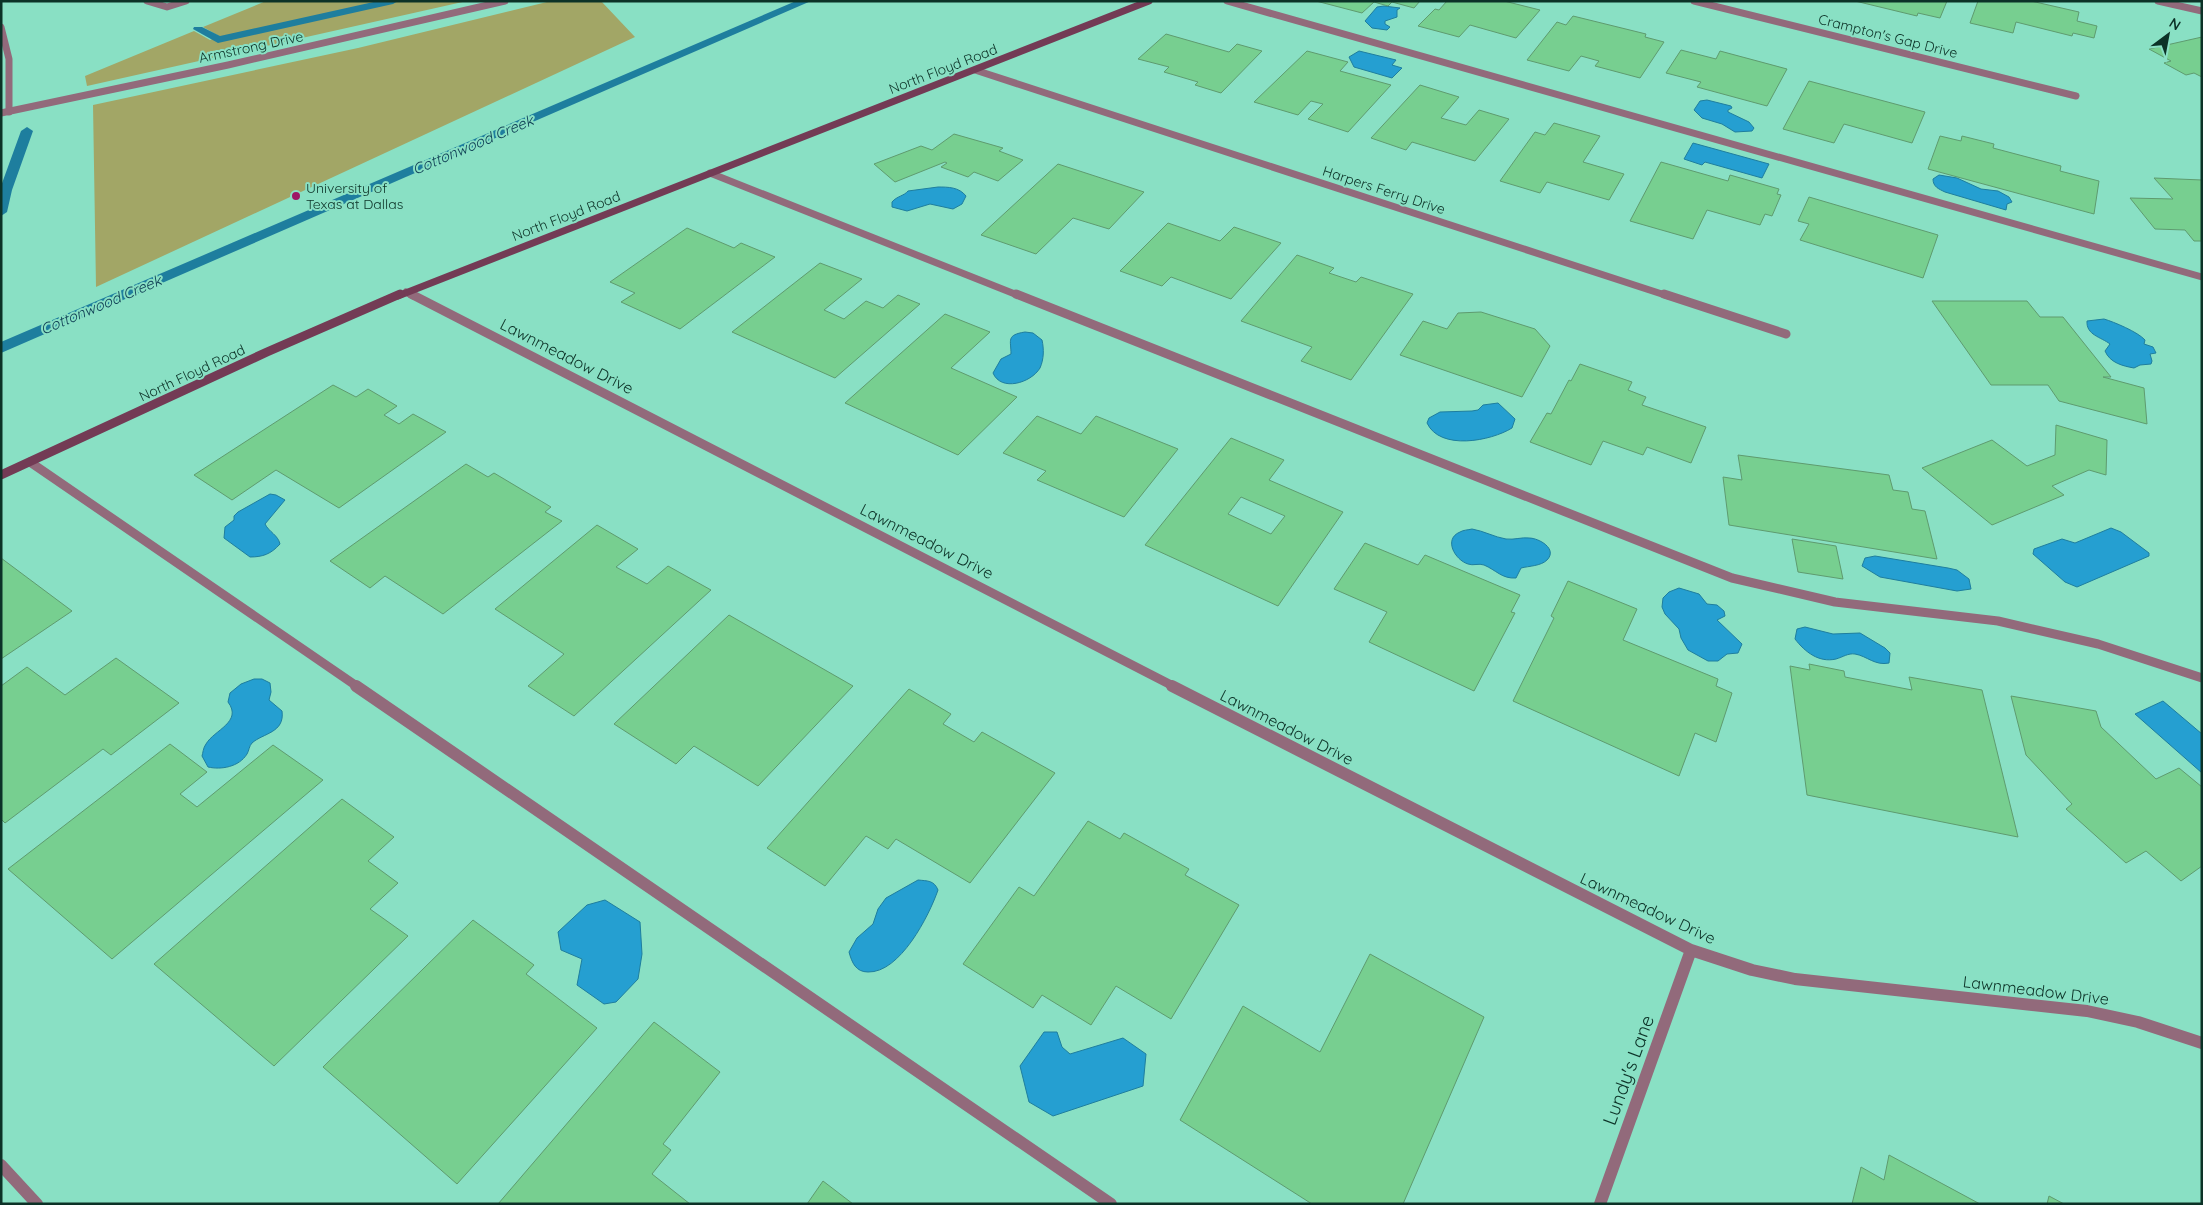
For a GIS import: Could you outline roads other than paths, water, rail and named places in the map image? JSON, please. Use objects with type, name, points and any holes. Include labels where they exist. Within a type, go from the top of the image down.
[{"type":"street","points":[[148,1],[167,7],[186,1]]},
{"type":"street","name":"Armstrong Drive","points":[[1,113],[228,65],[505,1]]},
{"type":"street","name":"North Floyd Road","points":[[1,475],[267,352],[406,292],[1149,1]]},
{"type":"street","points":[[1227,1],[2202,276]]},
{"type":"street","name":"Crampton's Gap Drive","points":[[1694,1],[2076,96]]},
{"type":"street","points":[[2158,1],[2202,11]]},
{"type":"street","points":[[1,27],[9,59],[9,112]]},
{"type":"street","name":"Harpers Ferry Drive","points":[[975,70],[1786,334]]},
{"type":"street","points":[[710,173],[1732,578],[1835,602],[1998,621],[2098,644],[2202,678]]},
{"type":"street","name":"Lawnmeadow Drive","points":[[406,292],[1531,870],[1691,950],[1752,970],[1795,979],[2088,1011],[2138,1022],[2202,1043]]},
{"type":"street","points":[[30,462],[1111,1204]]},
{"type":"street","name":"Lundy's Lane","points":[[1600,1204],[1691,950]]},
{"type":"street","points":[[1,1165],[37,1204]]},
{"type":"water","points":[[1377,7],[1400,8],[1397,10],[1397,17],[1385,21],[1385,24],[1390,27],[1387,30],[1372,28],[1365,21]]},
{"type":"water","points":[[1359,51],[1396,60],[1392,65],[1402,68],[1392,78],[1354,67],[1349,57]]},
{"type":"water","points":[[1707,100],[1731,106],[1732,108],[1728,112],[1749,122],[1754,128],[1752,131],[1735,132],[1722,124],[1702,118],[1694,110],[1700,101]]},
{"type":"water","points":[[1693,143],[1769,164],[1762,178],[1705,162],[1702,165],[1684,159]]},
{"type":"water","points":[[1939,175],[1957,178],[1981,189],[1998,191],[2009,197],[2012,202],[2007,204],[2006,210],[1945,192],[1934,184],[1933,179]]},
{"type":"water","points":[[949,187],[963,193],[966,196],[962,204],[953,209],[930,204],[907,211],[892,207],[894,200],[908,191]]},
{"type":"water","points":[[2104,319],[2132,331],[2145,340],[2144,344],[2153,347],[2156,353],[2150,354],[2151,364],[2140,365],[2134,368],[2113,361],[2105,351],[2110,344],[2091,333],[2087,326],[2087,321]]},
{"type":"water","points":[[1025,332],[1033,333],[1042,340],[1043,354],[1040,368],[1030,378],[1023,381],[1009,384],[1002,382],[993,373],[1001,359],[1011,354],[1010,342],[1012,337]]},
{"type":"water","points":[[1498,403],[1515,419],[1512,428],[1492,437],[1479,440],[1454,440],[1434,432],[1427,423],[1429,418],[1440,412],[1472,411],[1478,410],[1483,405]]},
{"type":"water","points":[[270,494],[285,500],[265,524],[280,544],[266,554],[250,557],[224,538],[225,527],[234,520],[234,516],[238,512]]},
{"type":"water","points":[[2111,528],[2121,532],[2149,553],[2149,556],[2077,587],[2065,582],[2033,554],[2034,549],[2062,539],[2075,543]]},
{"type":"water","points":[[1472,529],[1506,539],[1533,538],[1549,548],[1550,556],[1542,564],[1521,568],[1516,578],[1503,576],[1484,565],[1468,564],[1455,554],[1452,539],[1463,531]]},
{"type":"water","points":[[1875,556],[1957,570],[1969,579],[1971,589],[1957,591],[1880,577],[1862,566],[1865,558]]},
{"type":"water","points":[[1679,588],[1699,594],[1707,604],[1717,605],[1724,611],[1725,616],[1717,620],[1742,644],[1738,653],[1727,654],[1718,661],[1708,661],[1688,650],[1681,638],[1679,629],[1665,614],[1662,607],[1663,598],[1669,592]]},
{"type":"water","points":[[1805,627],[1833,634],[1860,633],[1890,653],[1889,663],[1875,662],[1855,654],[1830,660],[1818,658],[1803,648],[1795,639],[1797,629]]},
{"type":"water","points":[[254,679],[262,679],[270,683],[271,692],[269,700],[282,711],[280,724],[277,728],[252,743],[244,758],[235,765],[224,768],[208,767],[202,756],[204,749],[210,739],[230,720],[232,709],[228,702],[230,693],[241,684]]},
{"type":"water","points":[[2163,701],[2202,734],[2202,773],[2135,714]]},
{"type":"water","points":[[918,880],[932,883],[938,890],[928,914],[912,941],[891,963],[880,970],[864,972],[858,969],[853,963],[849,952],[857,938],[873,924],[878,909],[886,898]]},
{"type":"water","points":[[605,900],[640,922],[642,954],[638,979],[616,1002],[604,1004],[577,985],[582,959],[561,950],[558,932],[587,905]]},
{"type":"water","points":[[1044,1032],[1057,1032],[1062,1047],[1070,1054],[1123,1038],[1146,1054],[1143,1086],[1053,1116],[1029,1102],[1020,1066]]},
{"type":"waterway","points":[[198,29],[218,40],[393,1]]},
{"type":"waterway","name":"Cottonwood Creek","points":[[1,348],[806,1]]},
{"type":"waterway","points":[[1,212],[6,190],[27,131]]},
{"type":"place","name":"University of Texas at Dallas","points":[[296,196]]}]
